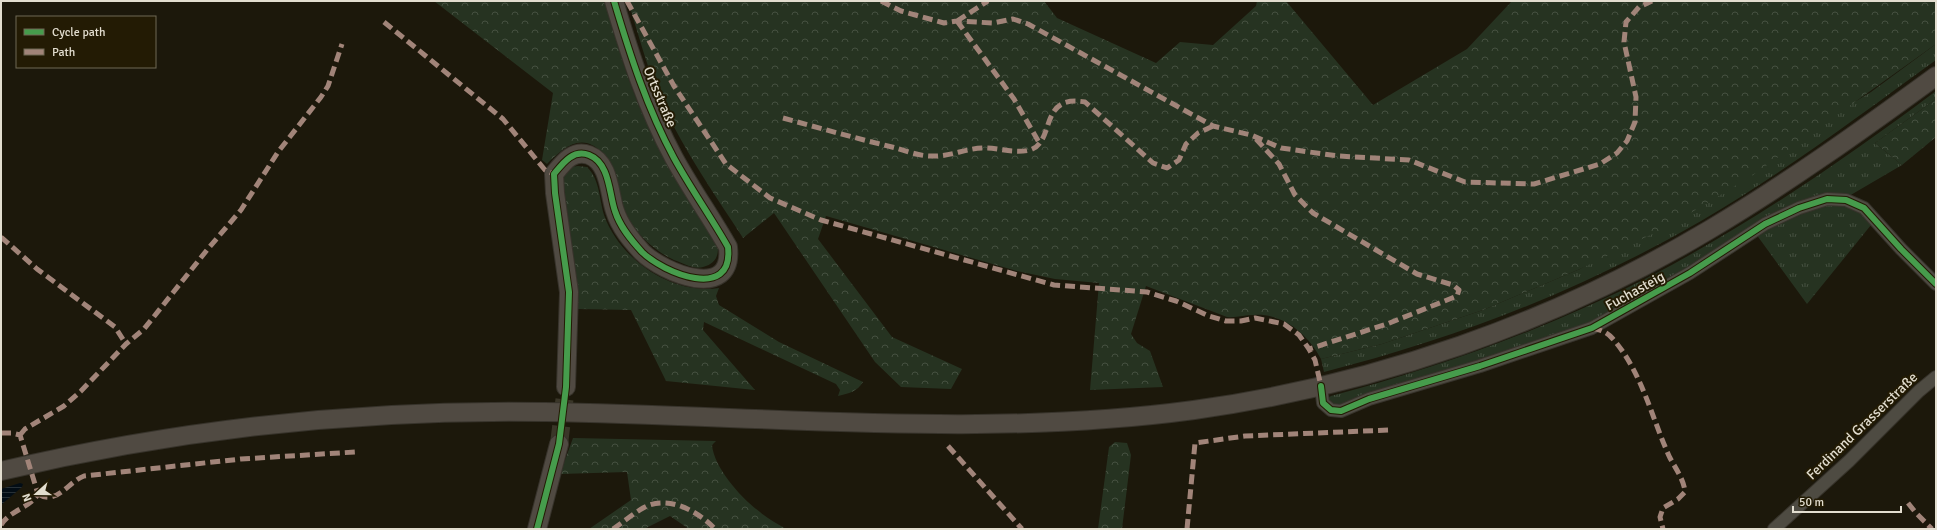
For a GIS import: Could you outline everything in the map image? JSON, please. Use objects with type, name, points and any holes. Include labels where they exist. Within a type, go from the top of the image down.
[{"type":"main road","name":"Ortsstraße","points":[[566,387],[569,292],[555,193],[554,174],[567,158],[578,154],[589,155],[601,165],[608,182],[615,212],[626,234],[643,253],[664,268],[685,277],[703,280],[718,276],[725,268],[729,259],[728,247],[674,158],[642,89],[614,1]]},
{"type":"main road","points":[[1,471],[150,441],[251,427],[361,416],[453,412],[540,412],[911,424],[1031,423],[1128,417],[1194,410],[1245,402],[1321,386],[1444,351],[1546,312],[1647,264],[1706,232],[1782,186],[1936,76]]},
{"type":"main road","points":[[537,529],[559,444]]},
{"type":"street","name":"Fuchasteig","points":[[1321,386],[1324,403],[1331,410],[1341,411],[1369,399],[1480,366],[1581,332],[1642,301],[1690,273],[1764,224],[1799,208],[1827,199],[1846,200],[1864,208],[1880,227],[1936,284]]},
{"type":"street","name":"Ferdinand Grasserstraße","points":[[1774,529],[1849,461],[1919,391],[1936,377]]},
{"type":"green space","points":[[434,1],[605,1],[632,89],[652,134],[718,248],[715,260],[700,268],[692,267],[666,256],[644,239],[632,224],[624,208],[615,174],[607,158],[594,146],[581,142],[568,146],[547,164],[542,160],[553,93]]},
{"type":"green space","points":[[628,1],[1044,1],[1057,18],[1156,63],[1180,42],[1213,45],[1256,6],[1257,1],[1286,1],[1373,105],[1467,49],[1512,1],[1936,1],[1936,44],[1753,175],[1671,225],[1580,269],[1483,310],[1382,344],[1321,359],[1309,341],[1285,321],[1265,315],[1227,317],[1146,286],[1131,334],[1137,343],[1150,351],[1163,387],[1090,390],[1099,283],[1055,279],[1017,271],[826,216],[818,239],[892,337],[962,369],[951,389],[901,387],[875,362],[774,213],[743,238],[691,156],[663,105],[648,67]]},
{"type":"green space","points":[[1936,44],[1936,60],[1849,123],[1791,164],[1731,203],[1656,246],[1611,269],[1518,310],[1422,344],[1374,359],[1324,372],[1321,359],[1382,344],[1483,310],[1580,269],[1871,92]]},
{"type":"green space","points":[[1936,91],[1936,99],[1875,143],[1902,165],[1849,196],[1826,195],[1591,324],[1340,408],[1329,403],[1328,398],[1331,396],[1372,385],[1494,345],[1573,313],[1651,276],[1689,256],[1762,212],[1867,141]]},
{"type":"green space","points":[[1936,99],[1936,137],[1902,165],[1875,143]]},
{"type":"green space","points":[[571,167],[587,167],[591,172],[597,183],[604,215],[612,231],[622,246],[635,260],[666,280],[683,286],[701,289],[719,288],[716,296],[719,305],[779,342],[863,382],[861,385],[852,392],[838,396],[840,390],[836,384],[704,322],[703,330],[755,390],[666,381],[631,310],[578,309],[578,291],[562,193],[562,176]]},
{"type":"green space","points":[[1828,204],[1853,208],[1862,214],[1871,225],[1807,304],[1756,234],[1801,212]]},
{"type":"green space","points":[[573,438],[716,441],[712,445],[714,454],[723,473],[737,491],[766,517],[786,529],[689,529],[670,516],[644,529],[589,529],[631,500],[627,472],[560,474]]},
{"type":"green space","points":[[1115,442],[1127,443],[1131,455],[1122,529],[1098,529],[1109,447]]},
{"type":"shaded area","points":[[20,483],[23,484],[22,487],[1,505],[1,489]]},
{"type":"tunnel","points":[[559,444],[566,387]]},
{"type":"marked path","points":[[627,1],[674,86],[726,164],[770,198],[821,220],[1054,285],[1147,292],[1176,301],[1209,316],[1226,321],[1241,321],[1255,318],[1284,324],[1299,335],[1309,349],[1315,360],[1321,386]]},
{"type":"marked path","points":[[881,1],[901,11],[944,23],[957,21],[993,23],[1013,19],[1028,24],[1213,126],[1251,135],[1281,148],[1338,156],[1409,160],[1465,182],[1534,184],[1600,164],[1617,153],[1627,141],[1635,122],[1636,97],[1624,42],[1626,22],[1639,7],[1652,1]]},
{"type":"marked path","points":[[957,21],[988,1]]},
{"type":"marked path","points":[[957,21],[1014,99],[1040,144]]},
{"type":"marked path","points":[[384,22],[503,119],[545,170],[554,174]]},
{"type":"marked path","points":[[20,435],[25,429],[64,406],[81,391],[126,344],[144,329],[241,210],[278,152],[321,97],[328,86],[342,44]]},
{"type":"marked path","points":[[783,118],[916,154],[938,156],[977,148],[1013,151],[1030,150],[1038,145],[1043,138],[1054,112],[1060,105],[1070,101],[1085,102],[1153,163],[1167,168],[1179,160],[1186,144],[1198,133],[1213,126]]},
{"type":"marked path","points":[[1256,139],[1279,164],[1295,195],[1313,213],[1417,274],[1453,285],[1459,290],[1457,296],[1387,324],[1309,349]]},
{"type":"marked path","points":[[1,237],[37,269],[115,327],[126,344]]},
{"type":"marked path","points":[[1592,328],[1604,332],[1611,337],[1632,366],[1646,396],[1670,458],[1683,483],[1685,492],[1678,499],[1663,508],[1660,517],[1663,529]]},
{"type":"marked path","points":[[1187,529],[1195,443],[1245,436],[1390,430]]},
{"type":"marked path","points":[[1,433],[20,435],[38,494],[30,503],[9,516],[1,525]]},
{"type":"marked path","points":[[948,446],[1022,529]]},
{"type":"marked path","points":[[38,494],[44,497],[51,497],[62,492],[84,476],[241,459],[355,452]]},
{"type":"marked path","points":[[613,529],[643,508],[652,504],[662,503],[682,506],[700,516],[715,529]]},
{"type":"marked path","points":[[1908,503],[1932,529]]},
{"type":"cycle path","points":[[537,529],[559,444],[566,387],[569,292],[555,193],[554,174],[573,155],[589,155],[596,159],[605,172],[615,211],[623,228],[642,252],[652,260],[665,268],[695,278],[709,278],[720,274],[727,264],[728,247],[674,158],[655,120],[633,61],[614,1]]},
{"type":"cycle path","points":[[1321,386],[1323,403],[1331,410],[1341,411],[1369,399],[1480,366],[1592,328],[1690,273],[1765,224],[1799,208],[1827,199],[1846,200],[1864,208],[1901,249],[1936,284]]}]
